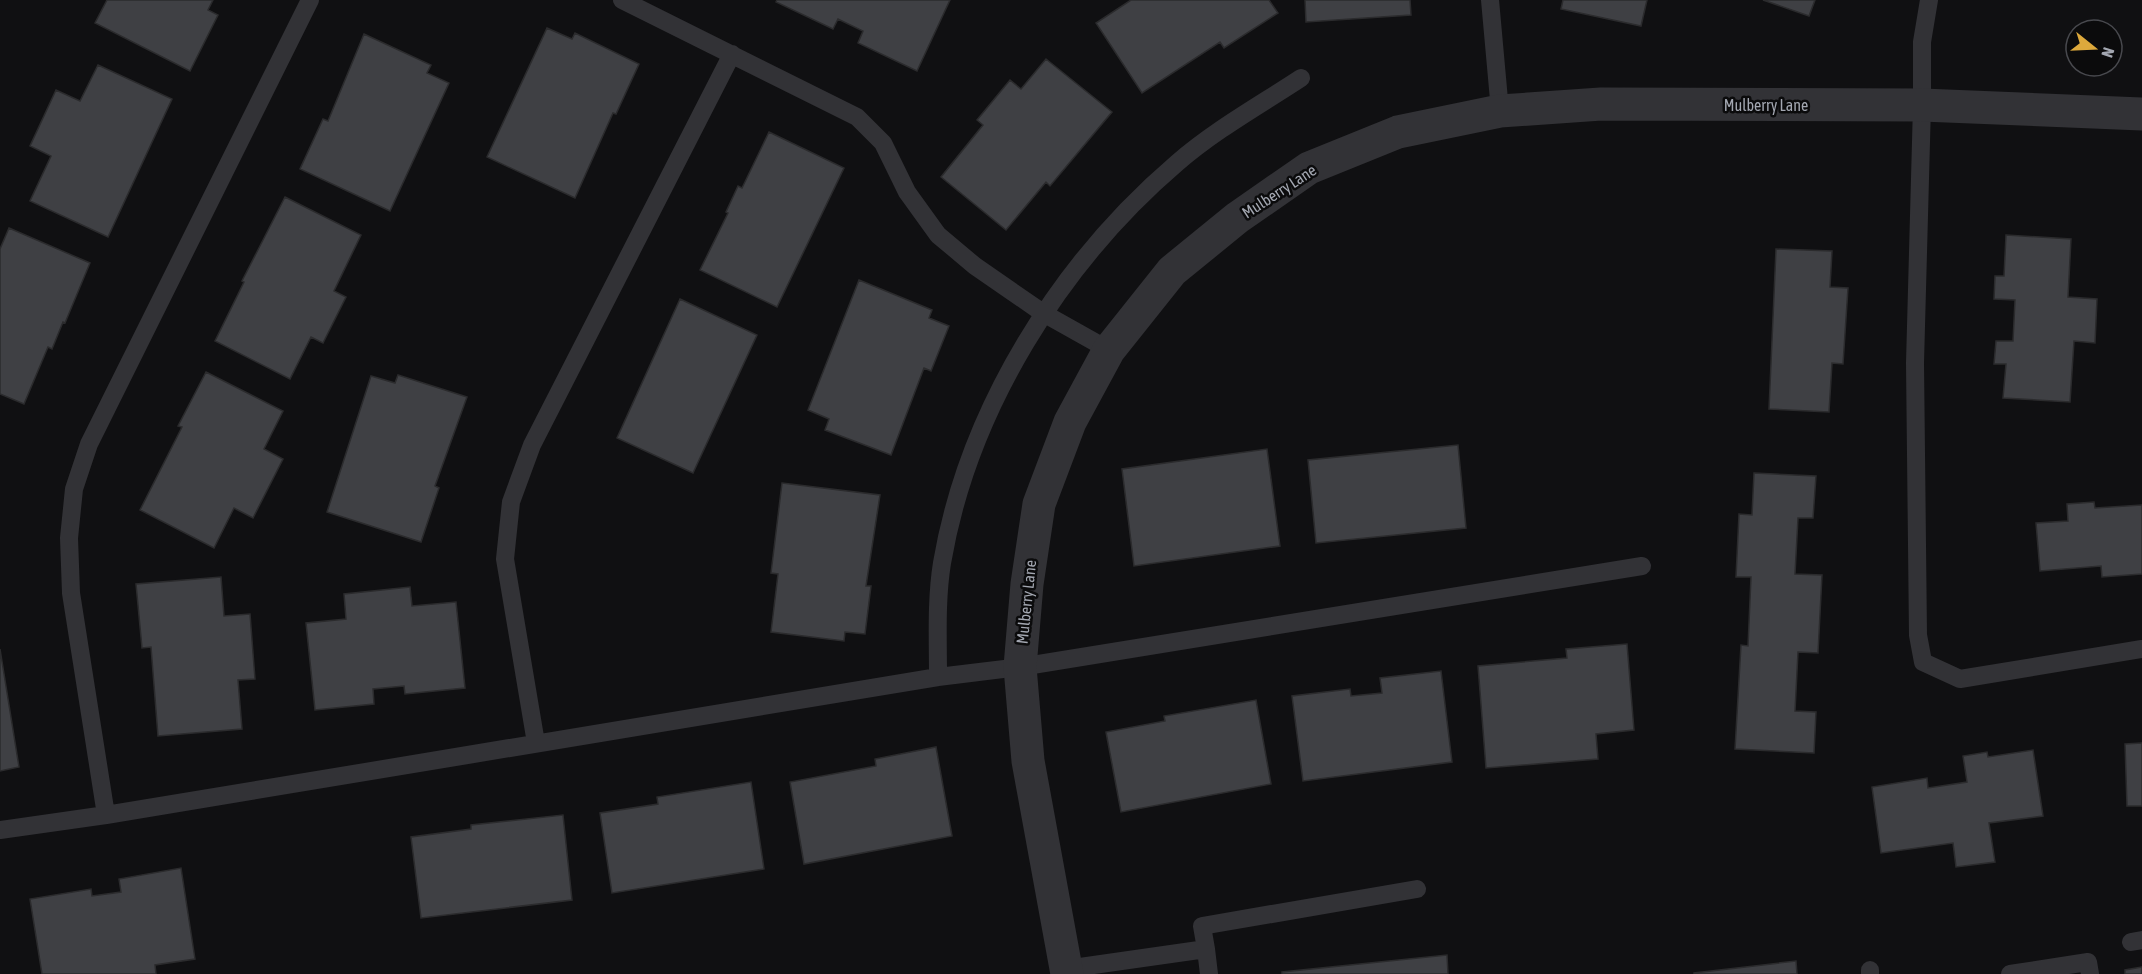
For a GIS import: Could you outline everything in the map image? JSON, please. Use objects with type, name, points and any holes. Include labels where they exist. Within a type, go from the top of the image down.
[{"type":"street","name":"Mulberry Lane","points":[[1066,972],[1028,761],[1020,667],[1027,584],[1039,504],[1070,422],[1109,350],[1172,271],[1237,218],[1310,168],[1398,132],[1500,111],[1601,104],[1922,105],[2142,114]]},
{"type":"lane","points":[[106,815],[71,593],[69,538],[74,489],[89,444],[310,0]]},
{"type":"lane","points":[[1490,0],[1500,111]]},
{"type":"lane","points":[[1929,0],[1922,42],[1915,374],[1918,635],[1923,662],[1960,679],[2142,649]]},
{"type":"lane","points":[[634,2],[857,117],[883,143],[907,192],[938,235],[975,266],[1043,313],[1109,350]]},
{"type":"lane","points":[[536,743],[505,559],[511,502],[531,445],[732,54]]},
{"type":"lane","points":[[938,677],[937,622],[942,564],[955,507],[979,437],[1014,363],[1043,313],[1085,257],[1129,209],[1178,162],[1301,78]]},
{"type":"lane","points":[[0,830],[106,815],[938,677],[1020,667],[1642,566]]},
{"type":"lane","points":[[1209,974],[1202,926],[1417,889]]},
{"type":"lane","points":[[1066,972],[1206,949]]},
{"type":"lane","points":[[2010,974],[2088,962],[2090,974]]},
{"type":"building","points":[[107,0],[213,0],[208,10],[218,15],[190,71],[95,23]]},
{"type":"building","points":[[777,0],[950,0],[917,71],[858,43],[863,31],[838,19],[833,29],[776,2]]},
{"type":"building","points":[[1131,0],[1269,0],[1278,13],[1224,48],[1220,42],[1142,93],[1096,23]]},
{"type":"building","points":[[1305,0],[1410,0],[1411,15],[1306,22]]},
{"type":"building","points":[[1563,0],[1647,0],[1641,26],[1561,9]]},
{"type":"building","points":[[1763,0],[1815,0],[1809,16]]},
{"type":"building","points":[[547,28],[572,39],[575,33],[639,64],[616,114],[613,113],[575,198],[487,157]]},
{"type":"building","points":[[364,34],[431,65],[427,73],[449,83],[390,211],[300,169],[323,119],[328,121]]},
{"type":"building","points":[[1046,59],[1112,112],[1050,186],[1046,182],[1006,230],[941,177],[983,125],[977,120],[1010,80],[1021,89]]},
{"type":"building","points":[[98,65],[172,99],[108,237],[30,201],[51,156],[30,146],[56,90],[80,101]]},
{"type":"building","points":[[769,132],[844,168],[777,307],[700,270],[728,213],[726,212],[738,186],[742,188]]},
{"type":"building","points":[[285,197],[361,235],[334,291],[346,297],[323,343],[311,337],[290,379],[215,341],[244,282],[242,281]]},
{"type":"building","points":[[9,228],[90,263],[65,323],[63,322],[52,349],[48,347],[24,404],[0,394],[0,249]]},
{"type":"building","points":[[2006,235],[2071,239],[2068,297],[2097,299],[2095,343],[2074,341],[2070,402],[2003,398],[2006,364],[1994,364],[1996,341],[2013,341],[2015,300],[1994,299],[1995,276],[2004,276]]},
{"type":"building","points":[[1776,249],[1832,251],[1830,287],[1848,288],[1843,364],[1832,363],[1829,412],[1769,409]]},
{"type":"building","points":[[859,280],[932,310],[929,318],[949,326],[931,371],[924,368],[891,455],[825,430],[829,419],[808,410]]},
{"type":"building","points":[[680,299],[757,335],[693,473],[617,438]]},
{"type":"building","points":[[206,372],[283,411],[264,449],[283,459],[253,518],[234,508],[214,548],[140,510],[182,427],[178,426]]},
{"type":"building","points":[[398,375],[467,397],[435,486],[439,488],[421,542],[327,512],[371,376],[395,383]]},
{"type":"building","points":[[1458,445],[1466,528],[1316,543],[1308,460]]},
{"type":"building","points":[[1267,449],[1280,546],[1134,566],[1122,469]]},
{"type":"building","points":[[1754,473],[1816,476],[1813,518],[1798,518],[1795,574],[1822,575],[1818,653],[1798,652],[1795,711],[1816,712],[1814,753],[1735,749],[1741,645],[1748,646],[1751,577],[1736,577],[1739,514],[1752,515]]},
{"type":"building","points":[[782,483],[880,495],[866,586],[871,586],[865,634],[845,632],[844,641],[771,632],[778,574],[771,573]]},
{"type":"building","points":[[2094,502],[2095,508],[2142,505],[2142,574],[2102,577],[2101,566],[2040,571],[2036,523],[2068,521],[2067,504]]},
{"type":"building","points":[[221,577],[224,616],[250,614],[255,679],[238,680],[242,729],[158,736],[151,647],[142,648],[136,584]]},
{"type":"building","points":[[410,587],[412,606],[456,602],[465,688],[405,694],[404,686],[373,689],[374,704],[315,710],[306,623],[346,619],[344,594]]},
{"type":"building","points":[[1627,644],[1634,730],[1596,734],[1598,759],[1486,768],[1478,666],[1567,658],[1566,649]]},
{"type":"building","points":[[0,649],[19,767],[0,771]]},
{"type":"building","points":[[1441,671],[1452,762],[1303,781],[1292,696],[1350,689],[1351,696],[1382,693],[1380,678]]},
{"type":"building","points":[[1256,700],[1271,784],[1121,812],[1106,732],[1165,721],[1164,716]]},
{"type":"building","points":[[2142,743],[2142,806],[2127,806],[2125,744]]},
{"type":"building","points":[[936,747],[952,836],[804,864],[790,782],[876,766],[875,759]]},
{"type":"building","points":[[2033,750],[2043,816],[1989,823],[1995,862],[1956,867],[1953,843],[1881,853],[1872,787],[1927,778],[1928,788],[1967,782],[1963,756],[1987,752],[1988,757]]},
{"type":"building","points":[[751,782],[764,869],[612,893],[600,813],[658,804],[657,797]]},
{"type":"building","points":[[563,815],[572,900],[421,918],[411,837],[471,829],[471,825]]},
{"type":"building","points":[[181,868],[195,959],[155,965],[156,974],[42,974],[30,899],[91,889],[92,896],[121,892],[119,879]]},
{"type":"building","points":[[1447,955],[1448,974],[1282,974],[1282,972]]},
{"type":"building","points":[[1796,961],[1797,974],[1694,974],[1694,973]]},
{"type":"building","points":[[2142,967],[2142,974],[2125,974],[2125,970]]}]
